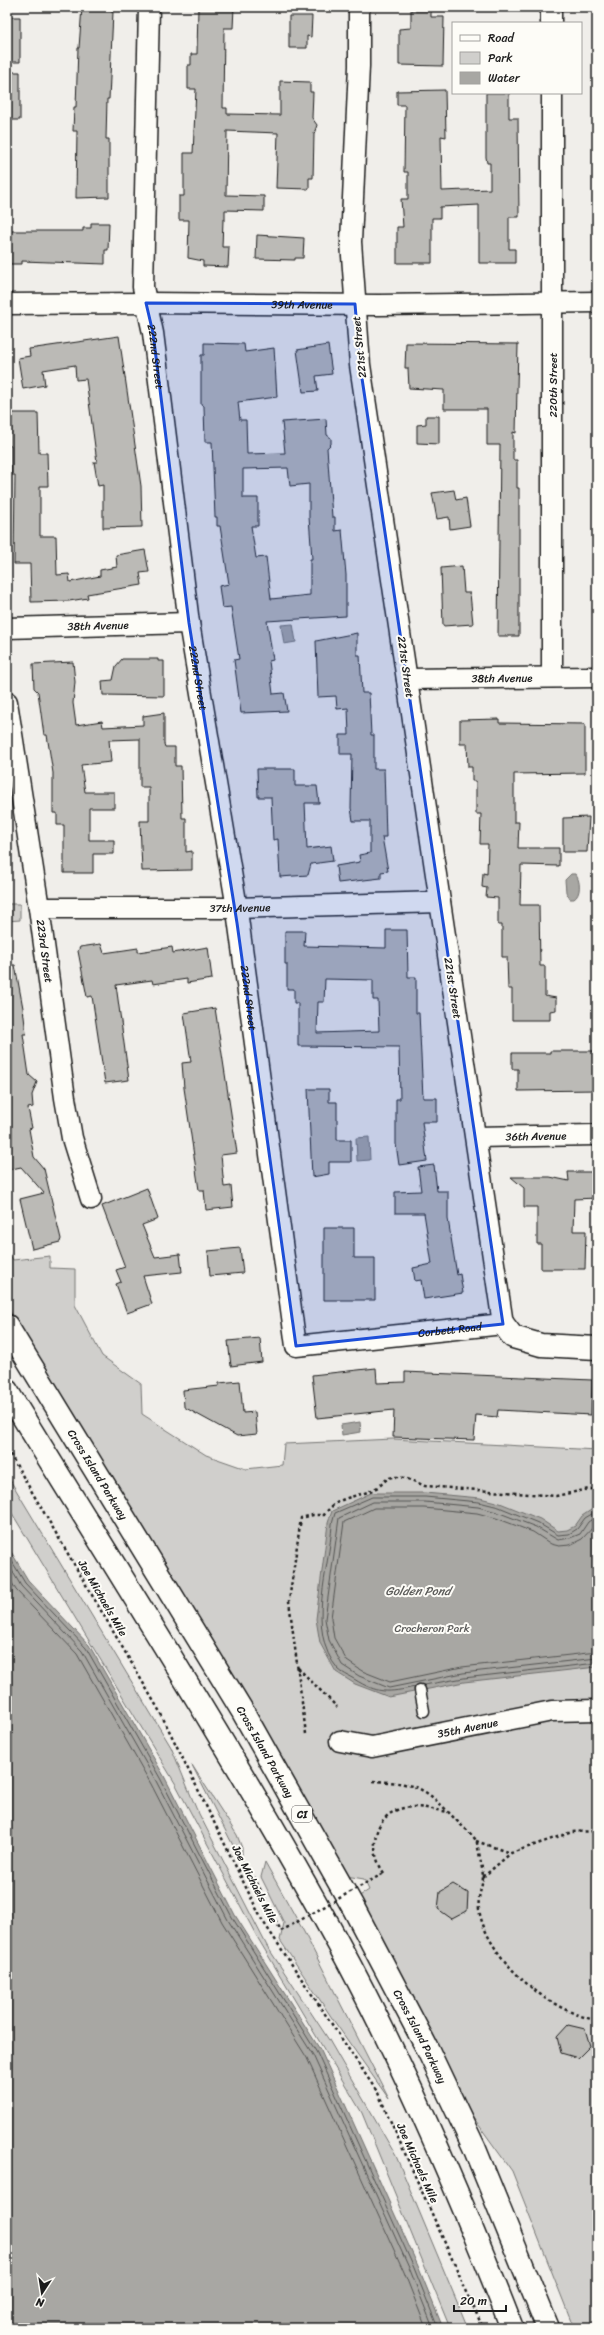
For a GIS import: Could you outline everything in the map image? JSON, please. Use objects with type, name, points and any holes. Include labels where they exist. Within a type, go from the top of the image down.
[{"type":"main road","points":[[503,1324],[513,1337],[541,1345],[597,1348]]},
{"type":"main road","name":"Cross Island Parkway","points":[[7,1326],[240,1708],[349,1900],[426,2046],[474,2147],[548,2328]]},
{"type":"main road","points":[[7,1391],[274,1829],[339,1945],[393,2053],[448,2170],[512,2328]]},
{"type":"street","name":"222nd Street","points":[[149,7],[143,287],[153,334],[189,623],[236,908],[296,1346]]},
{"type":"street","name":"221st Street","points":[[359,7],[359,66],[351,242],[360,365],[503,1324]]},
{"type":"street","points":[[551,7],[552,22]]},
{"type":"street","name":"220th Street","points":[[552,94],[552,677]]},
{"type":"street","name":"39th Avenue","points":[[7,304],[597,302]]},
{"type":"street","name":"38th Avenue","points":[[7,628],[189,623]]},
{"type":"street","name":"38th Avenue","points":[[407,679],[597,677]]},
{"type":"street","name":"223rd Street","points":[[7,702],[39,908],[72,1138],[91,1199]]},
{"type":"street","name":"37th Avenue","points":[[39,908],[236,908],[440,902]]},
{"type":"street","name":"36th Avenue","points":[[476,1137],[597,1135]]},
{"type":"street","name":"Corbett Road","points":[[296,1346],[503,1324]]},
{"type":"street","name":"35th Avenue","points":[[340,1741],[372,1747],[552,1711],[597,1710]]},
{"type":"lane","points":[[420,1690],[424,1711]]},
{"type":"path","name":"Joe Michaels Mile","points":[[7,1449],[160,1712],[262,1920],[378,2093],[483,2328]]},
{"type":"path","points":[[306,1734],[289,1601],[301,1518],[313,1515],[324,1515],[339,1500],[378,1487],[384,1481],[392,1477],[409,1480],[425,1486],[556,1496],[589,1489],[597,1490]]},
{"type":"path","points":[[298,1668],[337,1707]]},
{"type":"path","points":[[373,1781],[403,1783],[425,1790],[476,1841],[511,1853]]},
{"type":"path","points":[[238,1869],[254,1877],[281,1931],[384,1873],[379,1867],[374,1848],[376,1837],[386,1817],[396,1810],[422,1807],[448,1812]]},
{"type":"path","points":[[483,1878],[511,1853],[572,1832],[597,1831]]},
{"type":"path","points":[[476,1841],[483,1878],[479,1890],[479,1909],[494,1945],[506,1962],[530,1988],[564,2010],[597,2020]]},
{"type":"highlighted area","points":[[146,303],[355,304],[360,365],[503,1324],[296,1346],[237,923],[189,623],[153,333]]},
{"type":"green space","points":[[7,904],[20,904],[20,920],[7,921]]},
{"type":"green space","name":"Crocheron Park","points":[[7,1250],[13,1260],[50,1256],[50,1268],[75,1269],[75,1305],[102,1356],[141,1384],[142,1414],[206,1455],[246,1469],[282,1465],[284,1444],[393,1439],[597,1450],[597,2328],[574,2328],[512,2171],[473,2117],[358,1897],[369,1890],[364,1879],[346,1876],[257,1717],[7,1306]]},
{"type":"green space","points":[[7,1475],[171,1747],[196,1808],[267,1946],[329,2040],[396,2156],[468,2328],[450,2328],[362,2113],[256,1935],[175,1783],[7,1505]]},
{"type":"green space","points":[[192,1765],[237,1835],[242,1848],[242,1863]]},
{"type":"green space","points":[[265,1862],[304,1932],[389,2099],[334,2021],[280,1940],[284,1923],[261,1877]]},
{"type":"water","points":[[293,624],[296,642],[284,644],[281,625]]},
{"type":"water","points":[[571,874],[575,874],[579,883],[579,891],[574,899],[570,899],[566,892],[565,880]]},
{"type":"water","points":[[369,1137],[370,1160],[357,1161],[356,1138]]},
{"type":"water","points":[[360,1422],[361,1432],[342,1435],[341,1425]]},
{"type":"water","name":"Golden Pond","points":[[371,1493],[425,1493],[480,1498],[500,1503],[540,1519],[558,1531],[567,1530],[575,1526],[582,1516],[597,1506],[597,1667],[464,1682],[389,1697],[355,1684],[336,1672],[320,1643],[316,1619],[328,1523],[332,1511]]},
{"type":"water","points":[[7,1545],[28,1580],[89,1645],[164,1776],[235,1915],[321,2051],[418,2266],[443,2328],[7,2328]]},
{"type":"building","points":[[82,7],[111,7],[111,12],[113,12],[109,99],[107,99],[106,139],[109,139],[109,197],[76,198],[77,131],[73,131],[74,107],[76,107],[78,48]]},
{"type":"building","points":[[198,7],[234,7],[233,28],[224,28],[223,108],[227,108],[227,114],[280,115],[280,81],[310,82],[310,92],[313,92],[312,118],[317,125],[314,134],[313,178],[309,178],[309,189],[276,188],[278,133],[227,131],[226,195],[264,196],[264,211],[225,210],[222,247],[229,247],[228,267],[203,266],[203,261],[188,258],[189,220],[179,220],[179,196],[184,196],[184,153],[193,153],[196,89],[188,89],[188,65],[191,65],[191,54],[197,54]]},
{"type":"building","points":[[411,10],[431,10],[431,17],[444,17],[443,66],[399,65],[399,29],[411,28]]},
{"type":"building","points":[[289,16],[312,16],[311,37],[307,36],[307,48],[289,48]]},
{"type":"building","points":[[7,17],[20,17],[20,62],[7,62]]},
{"type":"building","points":[[7,72],[20,72],[20,120],[7,120]]},
{"type":"building","points":[[445,90],[446,137],[441,136],[442,191],[490,189],[490,163],[487,163],[486,157],[486,94],[509,94],[509,118],[518,118],[519,217],[509,217],[509,249],[515,249],[515,263],[479,263],[479,205],[440,207],[440,218],[432,218],[432,263],[397,263],[397,227],[403,227],[401,199],[408,199],[408,172],[404,172],[405,105],[397,105],[397,91]]},
{"type":"building","points":[[91,223],[109,223],[108,250],[105,250],[105,264],[22,261],[22,264],[7,264],[7,231],[83,231],[83,228],[91,228]]},
{"type":"building","points":[[257,235],[304,238],[303,258],[295,258],[295,260],[256,259]]},
{"type":"building","points":[[119,336],[141,486],[142,527],[103,528],[103,485],[98,486],[94,462],[97,462],[86,379],[76,380],[75,365],[43,370],[45,385],[23,389],[18,358],[30,356],[29,349]]},
{"type":"building","points":[[204,343],[244,344],[245,352],[274,348],[277,397],[238,402],[240,420],[246,420],[247,454],[285,453],[282,422],[326,419],[327,435],[331,438],[331,444],[327,448],[332,517],[335,517],[335,531],[342,530],[346,575],[346,616],[267,621],[273,660],[269,661],[273,694],[284,693],[287,711],[241,713],[234,660],[239,659],[231,607],[222,608],[219,586],[229,584],[220,526],[217,526],[217,517],[215,517],[212,442],[205,442],[204,406],[201,404],[201,355],[204,355]],"holes":[[[288,468],[290,486],[309,484],[309,517],[312,559],[310,559],[310,595],[271,599],[266,557],[256,558],[251,526],[258,526],[258,498],[243,498],[243,469]]]},
{"type":"building","points":[[406,343],[518,344],[516,433],[513,432],[513,460],[517,460],[517,488],[519,488],[519,636],[498,636],[500,445],[487,445],[487,409],[444,409],[444,390],[409,388],[408,368],[405,368]]},
{"type":"building","points":[[328,345],[332,374],[316,376],[318,391],[303,392],[297,350]]},
{"type":"building","points":[[7,413],[38,413],[39,453],[47,453],[48,486],[40,486],[40,536],[56,536],[57,575],[69,574],[70,582],[100,576],[100,570],[117,567],[116,555],[145,550],[149,572],[140,573],[142,585],[87,594],[88,598],[69,601],[31,602],[30,564],[14,564],[15,475],[11,475],[11,446],[7,446]]},
{"type":"building","points":[[426,416],[439,416],[439,444],[417,443],[417,425],[426,424]]},
{"type":"building","points":[[454,490],[456,500],[466,498],[470,526],[450,529],[449,517],[437,519],[432,493]]},
{"type":"building","points":[[462,566],[464,593],[470,593],[473,624],[443,626],[441,568]]},
{"type":"building","points":[[357,633],[357,655],[360,655],[362,693],[369,693],[371,735],[374,735],[374,769],[384,769],[386,837],[382,837],[388,871],[381,872],[381,878],[338,883],[336,866],[360,862],[359,855],[370,853],[370,821],[353,821],[351,808],[352,754],[340,754],[340,735],[349,735],[348,708],[337,709],[336,696],[318,697],[316,641]]},
{"type":"building","points":[[122,659],[158,659],[158,661],[164,661],[164,696],[103,695],[102,681],[113,680],[116,666]]},
{"type":"building","points":[[73,662],[75,682],[73,703],[76,725],[102,721],[103,727],[143,725],[143,716],[164,713],[164,744],[165,747],[175,747],[175,766],[181,766],[182,818],[186,818],[186,852],[192,851],[192,870],[142,871],[140,821],[149,821],[149,787],[140,787],[140,739],[109,740],[111,762],[81,765],[85,792],[114,792],[114,808],[89,808],[89,840],[114,840],[114,854],[93,854],[93,873],[64,873],[64,825],[57,825],[57,813],[53,813],[53,773],[47,735],[44,735],[38,692],[34,688],[33,664]]},
{"type":"building","points":[[499,719],[499,723],[585,724],[585,773],[514,774],[514,822],[519,822],[518,848],[559,848],[559,866],[521,865],[520,905],[539,905],[540,966],[545,966],[545,996],[556,998],[556,1010],[550,1011],[550,1020],[512,1020],[512,989],[508,989],[507,957],[502,957],[502,925],[498,925],[498,898],[486,897],[487,888],[482,887],[483,873],[487,874],[488,844],[480,844],[481,814],[476,814],[476,781],[472,781],[472,767],[468,767],[467,744],[460,744],[460,720]]},
{"type":"building","points":[[257,769],[295,769],[295,786],[317,786],[319,803],[305,803],[307,849],[331,846],[333,861],[311,864],[308,875],[280,877],[278,839],[273,840],[271,797],[258,797]]},
{"type":"building","points":[[589,817],[587,852],[563,852],[563,818]]},
{"type":"building","points":[[386,930],[407,930],[408,977],[416,977],[416,1013],[419,1013],[423,1098],[437,1098],[437,1122],[422,1122],[427,1161],[399,1165],[396,1144],[396,1099],[400,1099],[399,1047],[298,1046],[298,1003],[294,1003],[294,989],[287,989],[285,931],[305,931],[304,946],[386,948]],"holes":[[[325,979],[373,980],[373,1000],[378,1000],[379,1031],[317,1033],[318,1002],[324,1002]]]},
{"type":"building","points":[[101,944],[104,953],[138,948],[138,952],[172,947],[173,953],[208,947],[212,979],[187,983],[187,979],[153,984],[152,980],[116,985],[129,1080],[105,1083],[92,996],[87,997],[78,951],[80,947]]},
{"type":"building","points":[[7,965],[15,965],[23,1008],[26,1034],[23,1034],[29,1075],[37,1082],[32,1095],[33,1107],[28,1108],[32,1128],[29,1129],[34,1157],[44,1169],[61,1239],[60,1242],[32,1249],[20,1199],[44,1193],[21,1167],[7,1170]]},
{"type":"building","points":[[215,1008],[237,1153],[221,1155],[224,1187],[231,1186],[233,1207],[206,1210],[204,1190],[199,1190],[184,1088],[182,1063],[191,1062],[184,1013]]},
{"type":"building","points":[[550,1051],[597,1051],[597,1090],[518,1091],[518,1069],[512,1069],[512,1053],[550,1053]]},
{"type":"building","points":[[308,1089],[329,1089],[329,1102],[337,1102],[337,1140],[351,1140],[351,1162],[329,1162],[329,1174],[312,1177]]},
{"type":"building","points":[[434,1165],[437,1191],[448,1191],[448,1219],[457,1275],[460,1274],[463,1293],[424,1299],[421,1280],[415,1281],[413,1268],[432,1264],[424,1213],[395,1213],[395,1192],[421,1191],[418,1167]]},
{"type":"building","points":[[568,1172],[597,1172],[597,1198],[574,1199],[573,1231],[586,1231],[585,1269],[541,1269],[541,1244],[537,1244],[537,1207],[524,1207],[524,1188],[511,1177],[550,1177],[569,1181]]},
{"type":"building","points":[[147,1188],[158,1219],[142,1225],[155,1257],[180,1254],[182,1272],[143,1276],[152,1304],[127,1313],[116,1284],[121,1282],[116,1270],[125,1267],[102,1206]]},
{"type":"building","points":[[324,1228],[354,1228],[354,1258],[375,1258],[375,1300],[324,1300]]},
{"type":"building","points":[[240,1248],[243,1273],[210,1276],[208,1251]]},
{"type":"building","points":[[260,1338],[262,1362],[231,1366],[228,1341]]},
{"type":"building","points":[[376,1368],[377,1383],[405,1382],[405,1372],[592,1380],[591,1415],[498,1410],[497,1417],[476,1415],[474,1440],[393,1437],[394,1410],[317,1418],[312,1375]]},
{"type":"building","points":[[240,1381],[243,1413],[255,1412],[257,1434],[237,1436],[184,1407],[183,1390],[219,1386],[219,1383]]},
{"type":"building","points":[[453,1884],[468,1893],[467,1911],[452,1919],[438,1909],[440,1892]]},
{"type":"building","points":[[568,2025],[585,2029],[590,2046],[578,2058],[561,2053],[557,2037]]}]
